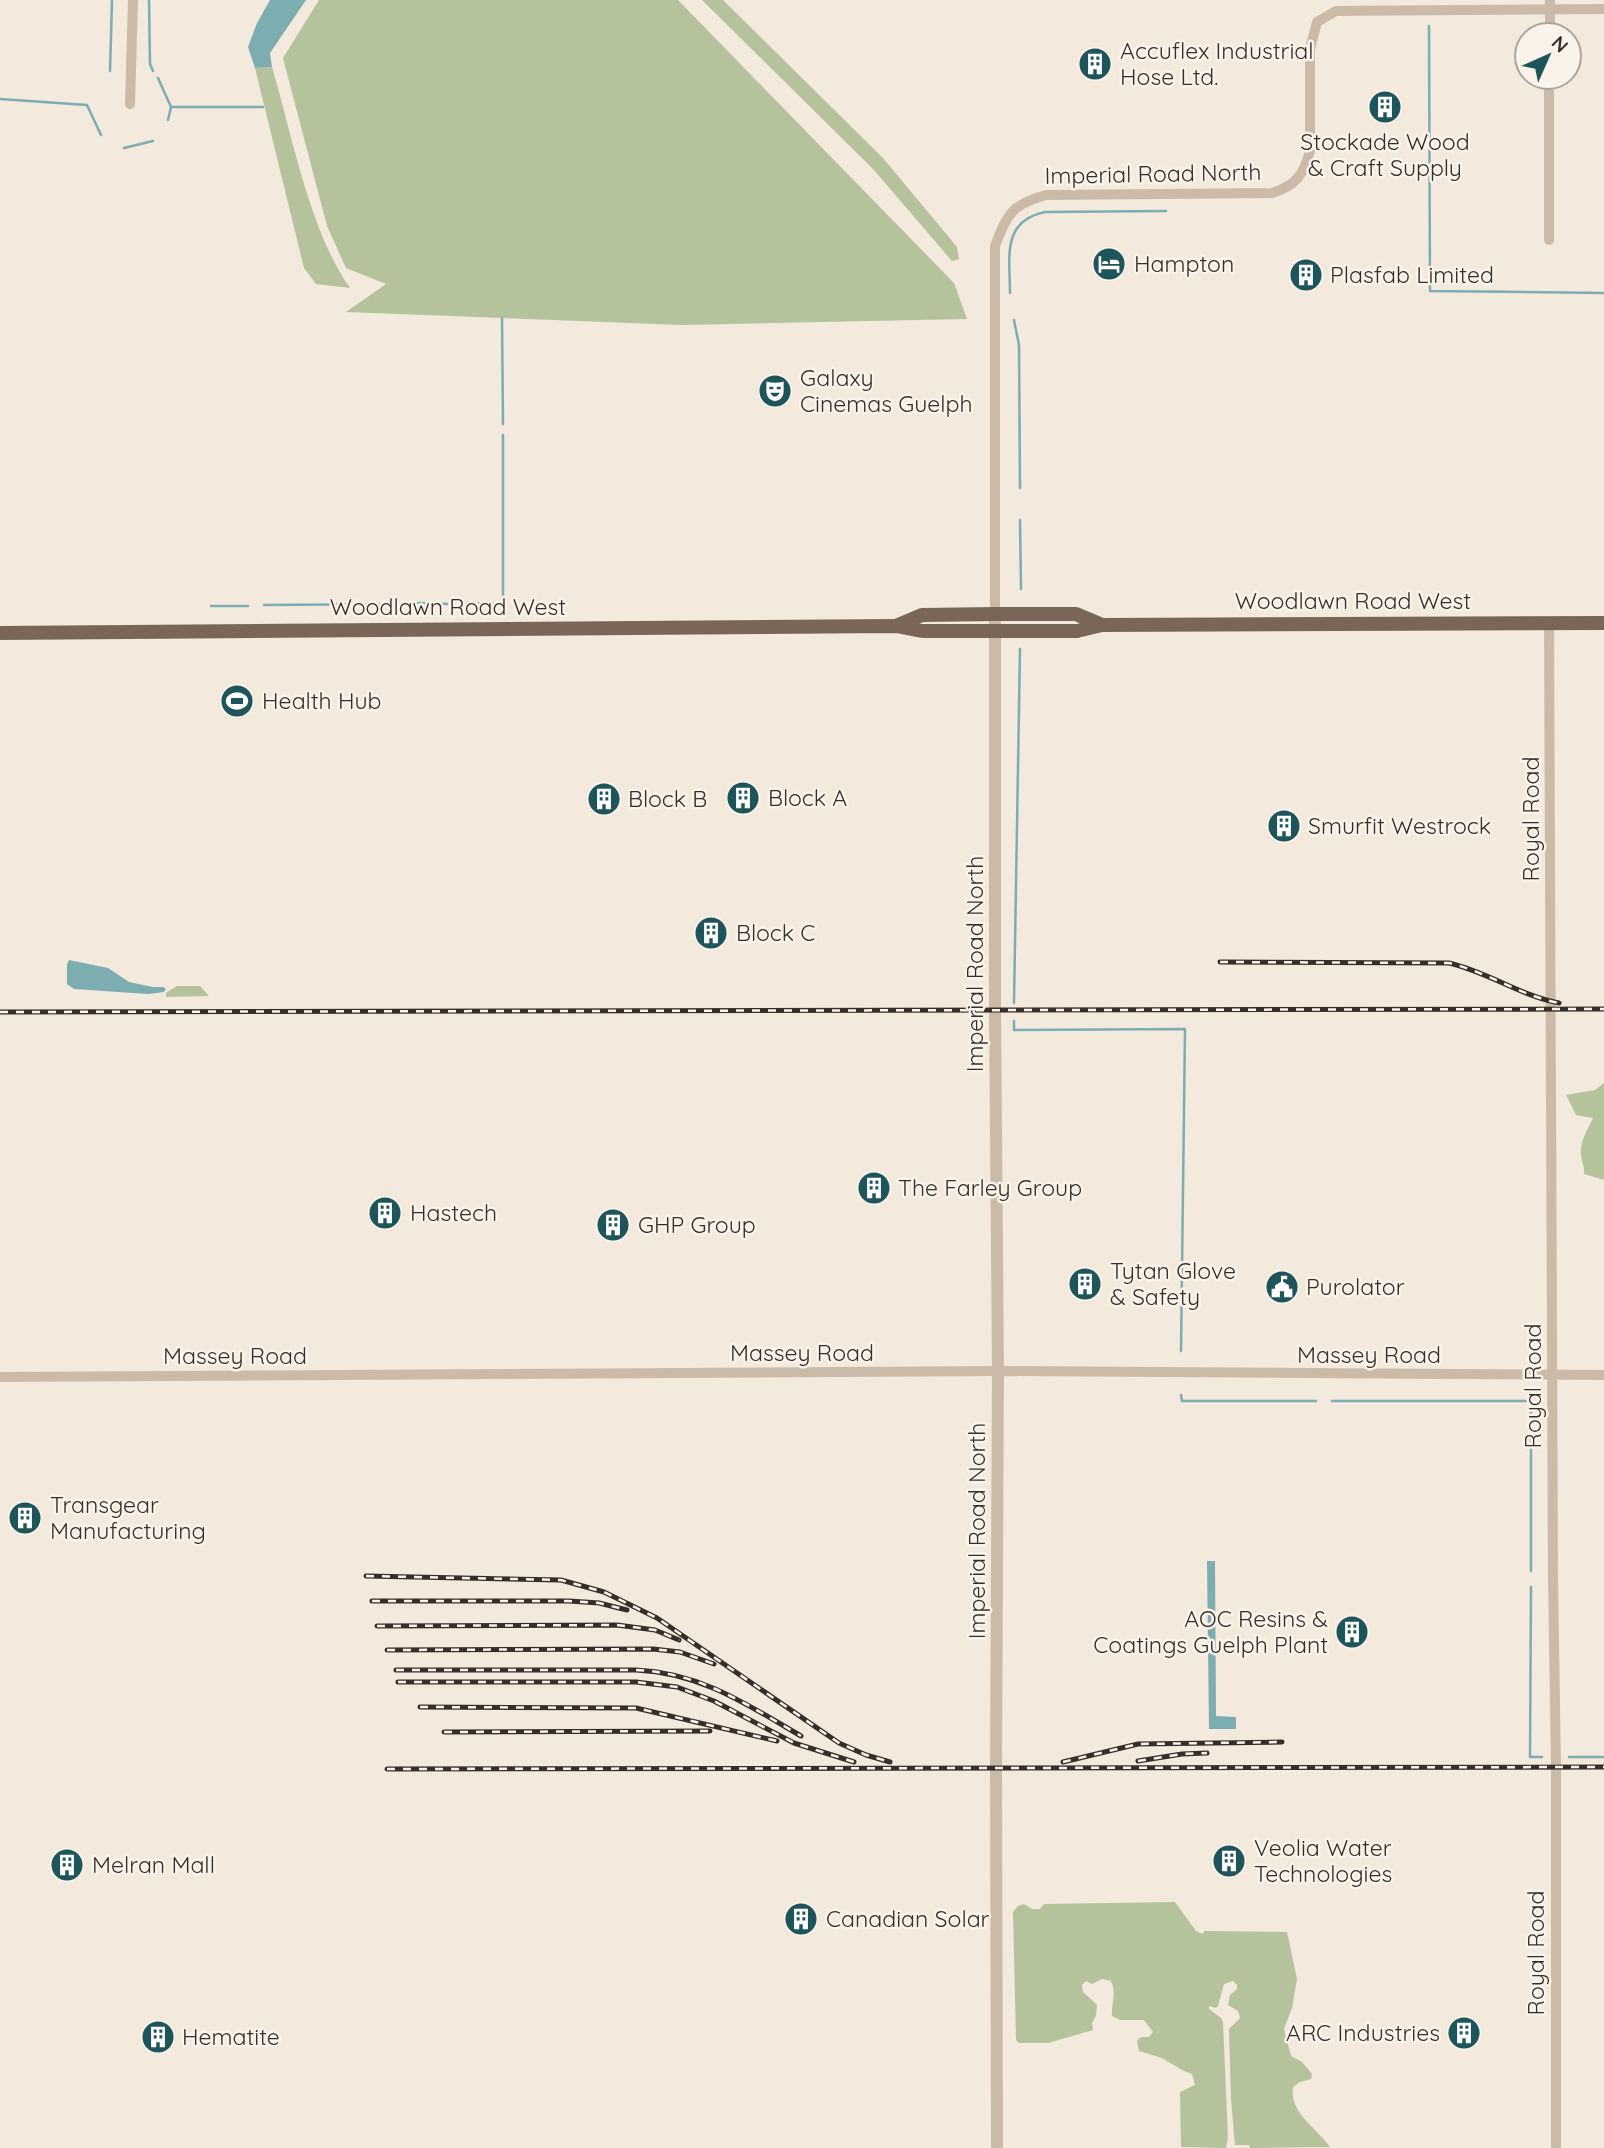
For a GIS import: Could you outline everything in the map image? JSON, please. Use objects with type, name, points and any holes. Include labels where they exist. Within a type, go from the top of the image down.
[{"type":"main road","name":"Woodlawn Road West","points":[[896,626],[922,615],[995,614],[1076,614],[1102,625]]},
{"type":"main road","name":"Woodlawn Road West","points":[[0,633],[896,626],[922,631],[1077,631],[1102,625],[1604,623]]},
{"type":"street","points":[[130,104],[133,0]]},
{"type":"street","points":[[1550,5],[1604,9]]},
{"type":"street","name":"Imperial Road North","points":[[997,2148],[995,246],[1005,220],[1022,202],[1046,195],[1272,192],[1286,188],[1299,179],[1307,166],[1310,151],[1310,49],[1317,22],[1336,11],[1550,5]]},
{"type":"street","points":[[1549,91],[1549,240]]},
{"type":"street","name":"Royal Road","points":[[1549,623],[1556,2148]]},
{"type":"street","name":"Massey Road","points":[[0,1377],[998,1371],[1604,1375]]},
{"type":"green space","points":[[319,0],[678,0],[954,283],[967,319],[682,325],[346,312],[386,284],[346,268],[327,226],[283,58]]},
{"type":"green space","points":[[702,0],[723,0],[883,158],[957,247],[959,259],[952,261],[873,169]]},
{"type":"green space","points":[[272,67],[313,211],[336,265],[350,288],[316,284],[304,268],[255,68]]},
{"type":"green space","points":[[177,986],[200,986],[209,996],[166,997],[166,993]]},
{"type":"green space","points":[[1604,1083],[1604,1180],[1584,1174],[1581,1147],[1593,1118],[1576,1115],[1566,1095],[1595,1090]]},
{"type":"green space","points":[[1175,1902],[1196,1931],[1203,1934],[1204,1931],[1287,1932],[1297,1979],[1292,2008],[1284,2029],[1291,2056],[1302,2062],[1312,2074],[1311,2079],[1293,2087],[1293,2096],[1295,2105],[1305,2120],[1330,2147],[1250,2148],[1249,2145],[1235,2145],[1229,2029],[1240,2018],[1238,2011],[1228,2005],[1230,1995],[1237,1989],[1233,1981],[1224,1984],[1218,2006],[1209,2006],[1223,2022],[1228,2138],[1226,2148],[1181,2147],[1180,2092],[1195,2085],[1192,2074],[1162,2058],[1139,2051],[1137,2041],[1141,2037],[1149,2037],[1153,2032],[1144,2020],[1120,2020],[1112,2016],[1114,1995],[1111,1981],[1102,1979],[1092,1984],[1086,1981],[1082,1985],[1083,1992],[1097,2005],[1093,2030],[1048,2043],[1019,2043],[1016,2040],[1013,1912],[1018,1906],[1024,1904],[1032,1909],[1040,1909],[1044,1904]]},
{"type":"water","points":[[270,0],[306,0],[270,53],[272,67],[255,68],[248,47]]},
{"type":"water","points":[[69,960],[108,968],[129,982],[166,989],[164,992],[148,994],[74,989],[67,984]]},
{"type":"water","points":[[1207,1561],[1215,1561],[1216,1716],[1236,1717],[1236,1729],[1209,1729]]},
{"type":"waterway","points":[[110,71],[112,0]]},
{"type":"waterway","points":[[149,0],[150,64],[153,71]]},
{"type":"waterway","points":[[1429,26],[1430,291],[1604,293]]},
{"type":"waterway","points":[[158,78],[171,107],[168,120]]},
{"type":"waterway","points":[[0,99],[87,105],[101,135]]},
{"type":"waterway","points":[[171,107],[263,107]]},
{"type":"waterway","points":[[124,148],[153,141]]},
{"type":"waterway","points":[[1010,293],[1011,243],[1021,224],[1031,217],[1045,212],[1166,211]]},
{"type":"waterway","points":[[502,318],[503,424]]},
{"type":"waterway","points":[[1014,320],[1019,345],[1020,488]]},
{"type":"waterway","points":[[464,604],[503,603],[503,435]]},
{"type":"waterway","points":[[1020,520],[1021,589]]},
{"type":"waterway","points":[[416,603],[447,604]]},
{"type":"waterway","points":[[264,605],[397,604]]},
{"type":"waterway","points":[[211,606],[248,606]]},
{"type":"waterway","points":[[1014,1003],[1020,649]]},
{"type":"waterway","points":[[1014,1021],[1014,1030],[1185,1029],[1181,1351]]},
{"type":"waterway","points":[[1181,1395],[1182,1401],[1316,1401]]},
{"type":"waterway","points":[[1332,1401],[1531,1401],[1531,1571]]},
{"type":"waterway","points":[[1531,1587],[1530,1757],[1542,1757]]},
{"type":"waterway","points":[[1569,1757],[1604,1757]]},
{"type":"railway","points":[[1220,962],[1449,963],[1559,1003]]},
{"type":"railway","points":[[0,1012],[1604,1009]]},
{"type":"railway","points":[[366,1576],[561,1580],[604,1592],[657,1618],[839,1743],[890,1762]]},
{"type":"railway","points":[[372,1601],[569,1601],[599,1603],[627,1610]]},
{"type":"railway","points":[[377,1626],[617,1625],[655,1630],[679,1640]]},
{"type":"railway","points":[[387,1650],[653,1649],[680,1652],[714,1664]]},
{"type":"railway","points":[[396,1670],[659,1672],[722,1692],[801,1736]]},
{"type":"railway","points":[[398,1682],[636,1682],[677,1687],[714,1701],[794,1743],[854,1762]]},
{"type":"railway","points":[[420,1707],[636,1708],[777,1741]]},
{"type":"railway","points":[[444,1732],[710,1731]]},
{"type":"railway","points":[[1063,1762],[1138,1744],[1282,1742]]},
{"type":"railway","points":[[1138,1761],[1207,1753]]},
{"type":"railway","points":[[387,1769],[1604,1767]]},
{"type":"place","name":"Accuflex Industrial Hose Ltd.","points":[[1095,64]]},
{"type":"place","name":"Stockade Wood & Craft Supply","points":[[1385,107]]},
{"type":"place","name":"Hampton","points":[[1109,264]]},
{"type":"place","name":"Plasfab Limited","points":[[1306,275]]},
{"type":"place","name":"Galaxy Cinemas Guelph","points":[[775,391]]},
{"type":"place","name":"Health Hub","points":[[237,701]]},
{"type":"place","name":"Block A","points":[[743,798]]},
{"type":"place","name":"Block B","points":[[604,799]]},
{"type":"place","name":"Smurfit Westrock","points":[[1284,826]]},
{"type":"place","name":"Block C","points":[[711,933]]},
{"type":"place","name":"The Farley Group","points":[[874,1188]]},
{"type":"place","name":"Hastech","points":[[385,1213]]},
{"type":"place","name":"GHP Group","points":[[613,1225]]},
{"type":"place","name":"Tytan Glove & Safety","points":[[1085,1284]]},
{"type":"place","name":"Purolator","points":[[1282,1287]]},
{"type":"place","name":"Transgear Manufacturing","points":[[25,1518]]},
{"type":"place","name":"AOC Resins & Coatings Guelph Plant","points":[[1352,1632]]},
{"type":"place","name":"Veolia Water Technologies","points":[[1229,1861]]},
{"type":"place","name":"Melran Mall","points":[[67,1865]]},
{"type":"place","name":"Canadian Solar","points":[[801,1919]]},
{"type":"place","name":"ARC Industries","points":[[1464,2033]]},
{"type":"place","name":"Hematite","points":[[158,2037]]}]
